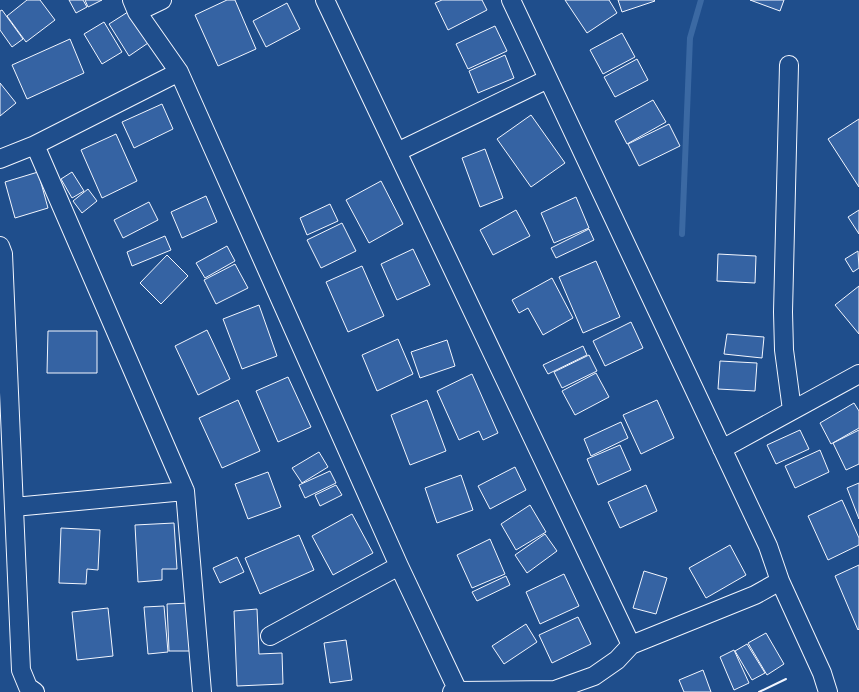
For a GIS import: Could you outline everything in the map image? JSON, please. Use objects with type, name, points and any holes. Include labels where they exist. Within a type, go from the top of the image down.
[{"type":"street","points":[[162,0],[134,6],[179,72],[399,566],[458,692]]},
{"type":"street","points":[[325,0],[631,646]]},
{"type":"street","points":[[511,0],[768,546],[780,581],[822,673],[828,692]]},
{"type":"street","points":[[789,65],[783,312],[784,350],[792,410]]},
{"type":"street","points":[[0,159],[35,145],[179,72]]},
{"type":"street","points":[[397,152],[548,79]]},
{"type":"street","points":[[35,145],[185,491],[202,692]]},
{"type":"street","points":[[0,246],[3,254],[21,670],[28,687],[35,692]]},
{"type":"street","points":[[722,449],[859,374]]},
{"type":"street","points":[[14,507],[185,491]]},
{"type":"street","points":[[270,636],[399,566]]},
{"type":"street","points":[[452,692],[555,690],[594,676],[617,660],[631,646],[755,595],[780,581]]},
{"type":"building","points":[[27,0],[40,0],[55,20],[26,42],[7,16]]},
{"type":"building","points":[[69,0],[83,0],[87,7],[76,13]]},
{"type":"building","points":[[85,0],[102,0],[88,7]]},
{"type":"building","points":[[227,0],[235,0],[256,49],[218,66],[195,15]]},
{"type":"building","points":[[442,0],[482,0],[487,10],[448,30],[435,3]]},
{"type":"building","points":[[565,0],[609,0],[617,13],[587,33]]},
{"type":"building","points":[[618,0],[654,0],[655,1],[622,12]]},
{"type":"building","points":[[750,0],[784,0],[780,11]]},
{"type":"building","points":[[287,3],[300,29],[266,47],[253,21]]},
{"type":"building","points":[[2,10],[23,39],[12,47],[0,30],[0,11]]},
{"type":"building","points":[[131,10],[151,41],[129,56],[109,24]]},
{"type":"building","points":[[104,22],[122,52],[102,64],[84,34]]},
{"type":"building","points":[[495,26],[507,51],[468,69],[456,44]]},
{"type":"building","points":[[622,33],[635,57],[603,74],[590,50]]},
{"type":"building","points":[[70,39],[84,73],[27,99],[12,65]]},
{"type":"building","points":[[505,55],[514,78],[478,93],[469,71]]},
{"type":"building","points":[[637,59],[648,80],[615,97],[604,77]]},
{"type":"building","points":[[0,83],[16,103],[0,116]]},
{"type":"building","points":[[653,100],[666,122],[627,144],[615,121]]},
{"type":"building","points":[[162,104],[173,129],[134,148],[122,122]]},
{"type":"building","points":[[531,115],[565,163],[531,187],[497,139]]},
{"type":"building","points":[[859,119],[859,187],[828,139]]},
{"type":"building","points":[[669,124],[680,146],[639,166],[628,144]]},
{"type":"building","points":[[116,134],[137,181],[102,198],[81,150]]},
{"type":"building","points":[[485,149],[503,198],[480,207],[462,158]]},
{"type":"building","points":[[38,172],[48,208],[15,218],[5,182]]},
{"type":"building","points":[[72,172],[84,191],[72,198],[61,179]]},
{"type":"building","points":[[381,181],[403,224],[369,243],[346,200]]},
{"type":"building","points":[[88,189],[97,201],[82,213],[73,201]]},
{"type":"building","points":[[206,196],[217,222],[182,238],[171,212]]},
{"type":"building","points":[[576,197],[589,228],[554,243],[541,213]]},
{"type":"building","points":[[149,202],[158,220],[123,238],[114,220]]},
{"type":"building","points":[[330,204],[338,221],[307,235],[300,218]]},
{"type":"building","points":[[516,210],[530,236],[493,255],[480,230]]},
{"type":"building","points":[[859,210],[859,234],[848,217]]},
{"type":"building","points":[[342,223],[356,251],[321,268],[307,240]]},
{"type":"building","points":[[589,229],[594,240],[556,258],[551,248]]},
{"type":"building","points":[[165,236],[171,250],[132,266],[127,252]]},
{"type":"building","points":[[227,246],[235,261],[205,278],[196,263]]},
{"type":"building","points":[[413,249],[430,285],[397,300],[381,264]]},
{"type":"building","points":[[858,251],[859,268],[853,272],[845,259]]},
{"type":"building","points":[[718,254],[756,256],[755,283],[717,281]]},
{"type":"building","points":[[167,255],[188,276],[161,304],[140,283]]},
{"type":"building","points":[[596,261],[620,317],[583,333],[559,277]]},
{"type":"building","points":[[235,264],[248,288],[216,304],[204,280]]},
{"type":"building","points":[[362,266],[384,316],[348,332],[326,282]]},
{"type":"building","points":[[552,278],[573,318],[543,335],[528,308],[519,313],[512,300]]},
{"type":"building","points":[[859,286],[859,334],[835,305]]},
{"type":"building","points":[[259,305],[277,356],[242,369],[223,319]]},
{"type":"building","points":[[631,322],[643,348],[605,366],[593,341]]},
{"type":"building","points":[[207,330],[230,379],[198,395],[175,346]]},
{"type":"building","points":[[48,331],[97,331],[97,373],[47,373]]},
{"type":"building","points":[[727,334],[764,337],[762,358],[724,354]]},
{"type":"building","points":[[398,339],[413,374],[377,391],[362,355]]},
{"type":"building","points":[[447,340],[455,366],[420,378],[411,352]]},
{"type":"building","points":[[583,346],[587,355],[548,374],[543,365]]},
{"type":"building","points":[[589,355],[597,371],[562,388],[554,372]]},
{"type":"building","points":[[720,361],[757,363],[755,391],[718,389]]},
{"type":"building","points":[[596,373],[609,397],[575,415],[562,391]]},
{"type":"building","points":[[472,374],[498,433],[483,440],[479,431],[459,440],[437,391]]},
{"type":"building","points":[[288,377],[311,427],[278,442],[256,391]]},
{"type":"building","points":[[238,400],[260,451],[222,468],[199,418]]},
{"type":"building","points":[[427,400],[446,451],[410,465],[391,415]]},
{"type":"building","points":[[657,400],[674,438],[641,454],[623,415]]},
{"type":"building","points":[[854,403],[859,411],[859,428],[831,444],[820,423]]},
{"type":"building","points":[[621,422],[628,438],[591,456],[584,439]]},
{"type":"building","points":[[800,430],[809,449],[776,464],[767,445]]},
{"type":"building","points":[[859,430],[859,464],[846,470],[833,443]]},
{"type":"building","points":[[620,445],[631,470],[598,485],[587,459]]},
{"type":"building","points":[[820,450],[829,472],[795,488],[785,466]]},
{"type":"building","points":[[319,452],[328,467],[302,483],[292,468]]},
{"type":"building","points":[[515,467],[526,490],[490,509],[478,486]]},
{"type":"building","points":[[330,471],[336,483],[305,498],[299,485]]},
{"type":"building","points":[[268,472],[281,507],[248,519],[235,484]]},
{"type":"building","points":[[461,475],[473,510],[437,523],[425,488]]},
{"type":"building","points":[[859,483],[859,519],[847,488]]},
{"type":"building","points":[[336,485],[342,495],[320,506],[315,495]]},
{"type":"building","points":[[646,485],[657,511],[620,528],[608,502]]},
{"type":"building","points":[[842,500],[859,538],[859,545],[828,560],[808,516]]},
{"type":"building","points":[[530,505],[546,532],[516,550],[501,524]]},
{"type":"building","points":[[352,514],[373,553],[333,575],[312,536]]},
{"type":"building","points":[[174,523],[177,569],[162,569],[162,580],[138,582],[135,525]]},
{"type":"building","points":[[61,528],[100,530],[98,570],[87,569],[86,584],[59,583]]},
{"type":"building","points":[[545,534],[557,551],[527,573],[515,555]]},
{"type":"building","points":[[299,535],[314,570],[260,594],[245,558]]},
{"type":"building","points":[[490,539],[505,574],[472,588],[457,555]]},
{"type":"building","points":[[730,545],[746,575],[706,598],[689,568]]},
{"type":"building","points":[[237,557],[244,572],[220,583],[213,568]]},
{"type":"building","points":[[859,565],[859,629],[858,630],[835,576]]},
{"type":"building","points":[[644,571],[667,578],[656,614],[633,608]]},
{"type":"building","points":[[564,574],[579,606],[540,624],[526,592]]},
{"type":"building","points":[[506,576],[510,585],[477,601],[472,592]]},
{"type":"building","points":[[190,603],[191,651],[169,651],[167,604]]},
{"type":"building","points":[[164,606],[168,652],[148,654],[144,607]]},
{"type":"building","points":[[108,608],[113,656],[77,660],[72,612]]},
{"type":"building","points":[[257,609],[259,654],[282,653],[283,684],[237,686],[234,611]]},
{"type":"building","points":[[578,617],[591,644],[552,663],[539,635]]},
{"type":"building","points":[[526,624],[537,642],[504,664],[492,646]]},
{"type":"building","points":[[766,633],[784,664],[767,675],[748,643]]},
{"type":"building","points":[[346,640],[352,680],[330,683],[324,643]]},
{"type":"building","points":[[747,644],[765,673],[752,680],[735,651]]},
{"type":"building","points":[[734,650],[749,683],[734,690],[720,657]]},
{"type":"building","points":[[703,670],[711,692],[684,692],[679,680]]},
{"type":"waterway","points":[[682,234],[690,38],[701,0]]},
{"type":"wall","points":[[759,692],[786,679]]}]
